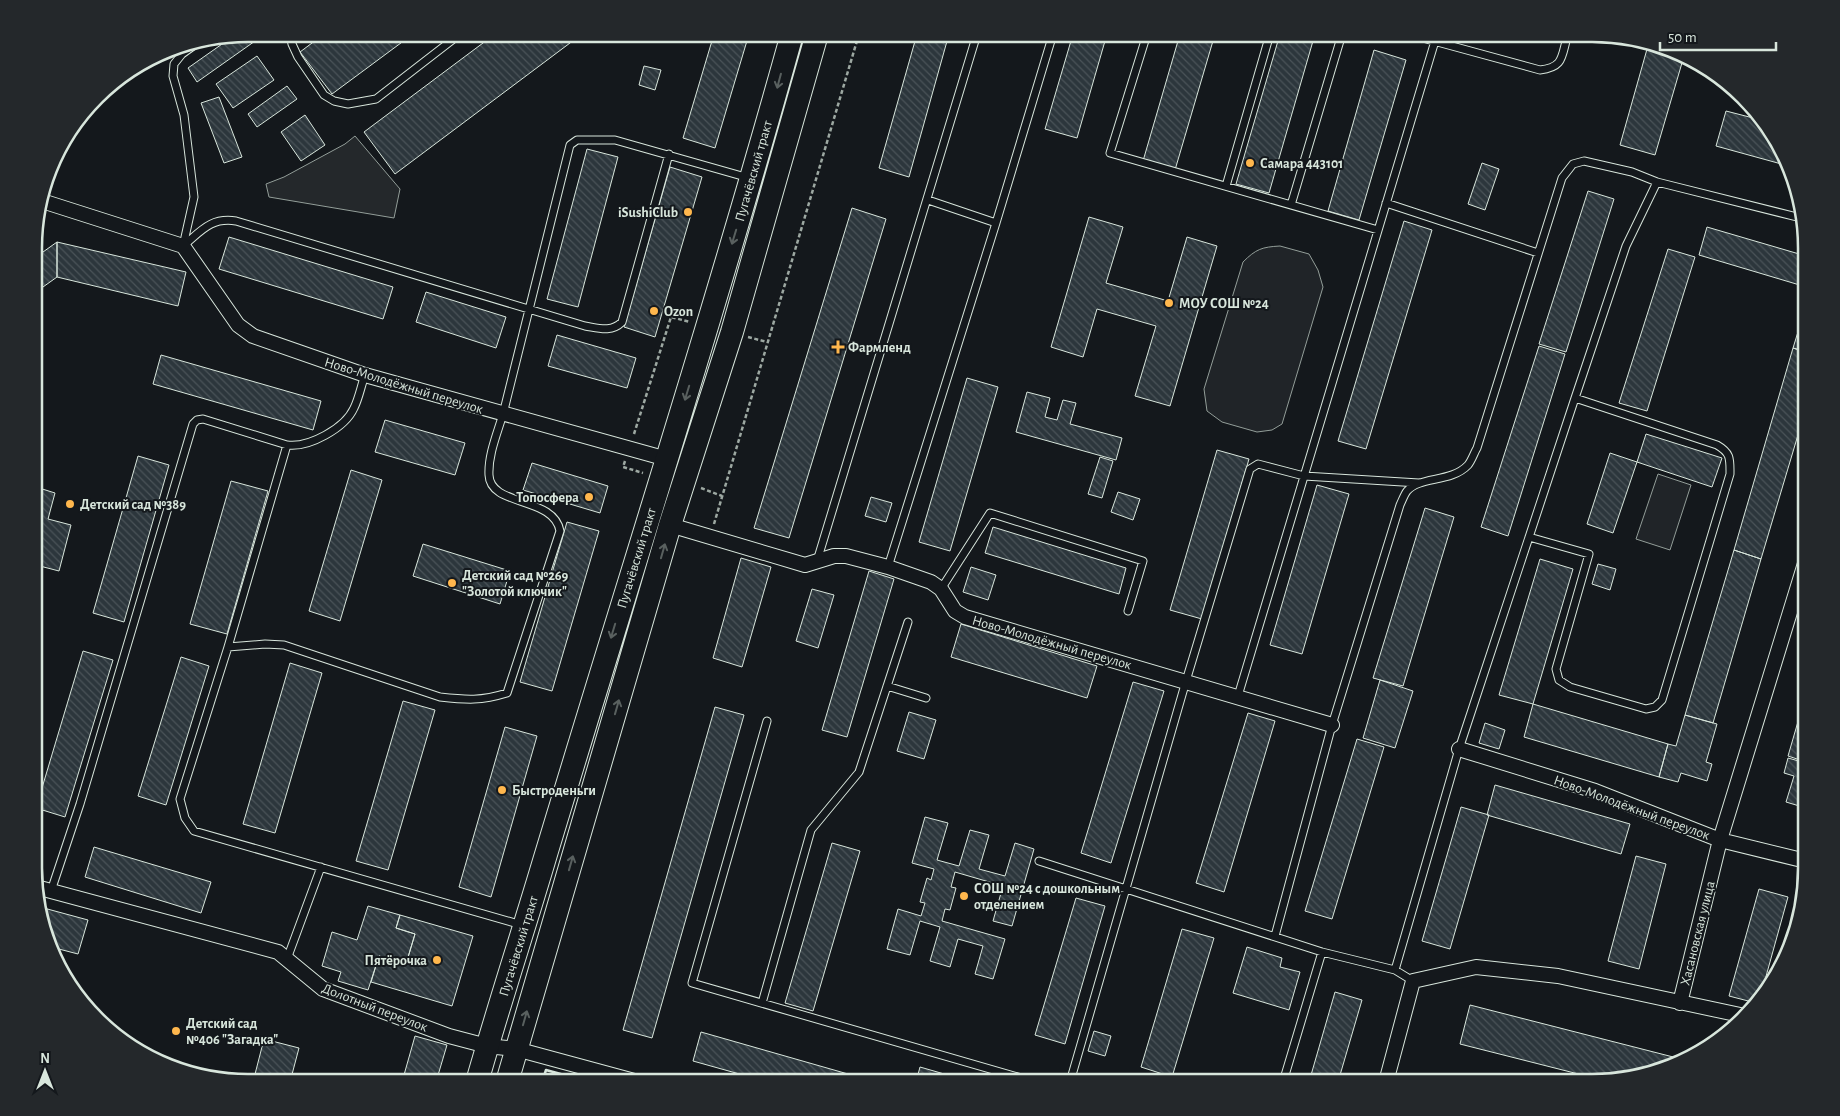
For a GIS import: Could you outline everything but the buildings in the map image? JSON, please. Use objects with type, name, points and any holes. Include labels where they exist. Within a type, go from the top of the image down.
[{"type":"main road","name":"Пугачёвский тракт","points":[[479,1074],[752,179],[790,42]]},
{"type":"main road","name":"Пугачёвский тракт","points":[[509,1074],[670,525],[732,332],[815,42]]},
{"type":"street","points":[[48,203],[183,246]]},
{"type":"street","name":"Ново-Молодёжный переулок","points":[[183,246],[238,325],[253,336],[365,375],[667,459]]},
{"type":"street","points":[[670,525],[805,565],[834,556],[846,556],[888,567],[931,582],[941,589]]},
{"type":"street","name":"Хасановская улица","points":[[1412,982],[1476,966],[1558,976],[1680,1003],[1720,840],[1798,586]]},
{"type":"street","name":"Ново-Молодёжный переулок","points":[[941,589],[955,612],[965,617],[1332,725]]},
{"type":"street","name":"Ново-Молодёжный переулок","points":[[1459,749],[1595,791],[1720,840],[1798,859]]},
{"type":"street","name":"Долотный переулок","points":[[44,889],[278,952],[323,990],[449,1036],[487,1046],[516,1049],[608,1074]]},
{"type":"street","points":[[1388,1074],[1412,982]]},
{"type":"street","points":[[1680,1003],[1736,1014]]},
{"type":"lane","points":[[292,42],[298,57],[324,95],[334,101],[348,104],[376,99],[450,42]]},
{"type":"lane","points":[[817,562],[975,42]]},
{"type":"lane","points":[[888,567],[1051,42]]},
{"type":"lane","points":[[1145,42],[1110,153],[1378,230]]},
{"type":"lane","points":[[1226,186],[1268,42]]},
{"type":"lane","points":[[1292,206],[1340,42]]},
{"type":"lane","points":[[1238,696],[1435,42],[1540,70],[1552,68],[1559,64],[1566,42]]},
{"type":"lane","points":[[183,246],[194,197],[184,115],[173,76],[174,64],[184,53]]},
{"type":"lane","points":[[228,646],[265,644],[284,646],[440,697],[466,700],[488,699],[507,693],[560,531],[558,522],[547,511],[499,492],[491,486],[489,476],[490,457],[503,414],[569,148],[573,141],[588,138],[615,140],[752,179]]},
{"type":"lane","points":[[183,246],[215,221],[226,219],[585,326],[606,329],[616,328],[622,322],[669,154]]},
{"type":"lane","points":[[1072,1074],[1186,681],[1250,469],[1258,464],[1304,476],[1419,483],[1438,480],[1454,474],[1468,465],[1477,448],[1562,178],[1574,164],[1584,161],[1632,172],[1657,182],[1795,217]]},
{"type":"lane","points":[[1395,970],[1459,749],[1575,398],[1626,246],[1657,182]]},
{"type":"lane","points":[[928,200],[996,223]]},
{"type":"lane","points":[[1386,203],[1538,253]]},
{"type":"lane","points":[[51,891],[80,804],[193,424],[196,420],[203,419],[296,447],[318,439],[343,424],[354,409],[365,375]]},
{"type":"lane","points":[[1529,537],[1589,554],[1556,669],[1559,680],[1570,687],[1637,706],[1655,707],[1662,700],[1730,474],[1730,459],[1725,449],[1717,445],[1575,398]]},
{"type":"lane","points":[[287,445],[228,646],[180,799],[185,818],[194,831],[524,926]]},
{"type":"lane","points":[[1274,936],[1332,725],[1400,505],[1408,491],[1419,483]]},
{"type":"lane","points":[[941,589],[990,513],[1143,561],[1128,612]]},
{"type":"lane","points":[[762,1003],[810,830],[860,772],[908,622]]},
{"type":"lane","points":[[887,686],[926,698]]},
{"type":"lane","points":[[767,721],[692,982],[1007,1074]]},
{"type":"lane","points":[[1038,861],[1322,952],[1395,970],[1412,982]]},
{"type":"lane","points":[[287,959],[321,867]]},
{"type":"lane","points":[[1285,1074],[1322,952]]},
{"type":"path","points":[[710,537],[857,42]]},
{"type":"path","points":[[623,466],[647,474]]},
{"type":"path","points":[[701,488],[722,496]]},
{"type":"shaded area","points":[[355,136],[400,189],[394,218],[269,197],[266,184],[284,177],[345,144]]},
{"type":"shaded area","points":[[1280,246],[1309,254],[1318,270],[1323,287],[1282,424],[1272,430],[1257,432],[1222,422],[1207,411],[1204,389],[1243,262],[1260,250]]},
{"type":"shaded area","points":[[1658,474],[1691,485],[1670,550],[1636,539]]},
{"type":"wall","points":[[545,1074],[546,1070],[561,1074]]},
{"type":"place","name":"Самара 443101","points":[[1250,163]]},
{"type":"place","name":"iSushiClub","points":[[688,212]]},
{"type":"place","name":"МОУ СОШ №24","points":[[1169,303]]},
{"type":"place","name":"Ozon","points":[[654,311]]},
{"type":"place","name":"Фармленд","points":[[838,347]]},
{"type":"place","name":"Топосфера","points":[[589,497]]},
{"type":"place","name":"Детский сад №389","points":[[70,504]]},
{"type":"place","name":"Детский сад №269 \"Золотой ключик\"","points":[[452,583]]},
{"type":"place","name":"Быстроденьги","points":[[502,790]]},
{"type":"place","name":"СОШ №24 с дошкольным отделением","points":[[964,896]]},
{"type":"place","name":"Пятёрочка","points":[[437,960]]},
{"type":"place","name":"Детский сад №406 \"Загадка\"","points":[[176,1031]]}]
